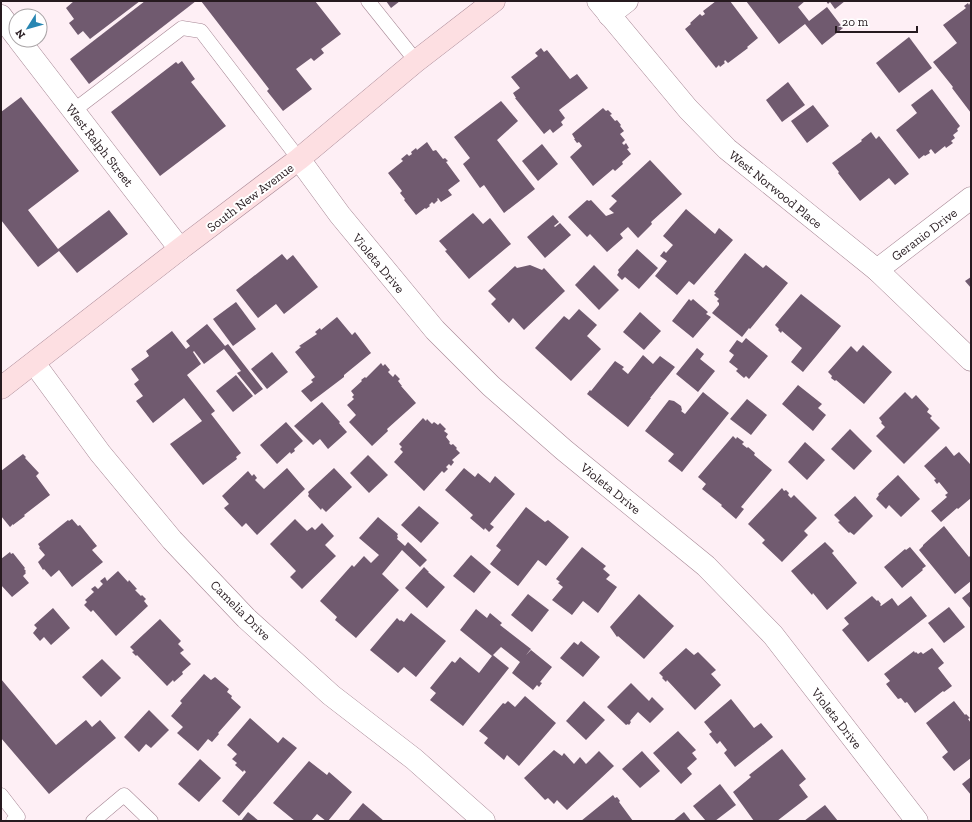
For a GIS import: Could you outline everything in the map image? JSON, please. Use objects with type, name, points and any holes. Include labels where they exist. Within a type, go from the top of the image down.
[{"type":"main road","name":"South New Avenue","points":[[1,388],[299,159],[416,61],[494,1]]},
{"type":"street","points":[[604,8],[627,1]]},
{"type":"street","name":"West Norwood Place","points":[[604,8],[688,109],[727,149],[877,270],[971,360]]},
{"type":"street","points":[[1,16],[8,25]]},
{"type":"street","name":"West Ralph Street","points":[[25,48],[180,249]]},
{"type":"street","name":"Violeta Drive","points":[[299,159],[340,216],[435,330],[492,386],[564,450],[706,566],[772,635],[917,821]]},
{"type":"street","name":"Geranio Drive","points":[[877,270],[971,198]]},
{"type":"street","name":"Camelia Drive","points":[[34,363],[100,453],[172,540],[246,618],[331,695],[414,759],[484,821]]},
{"type":"lane","points":[[368,1],[416,61]]},
{"type":"lane","points":[[73,111],[182,28],[201,31],[299,159]]},
{"type":"lane","points":[[1,795],[18,817],[13,821]]},
{"type":"lane","points":[[93,821],[124,795],[151,821]]},
{"type":"building","points":[[74,1],[140,1],[90,39],[83,31],[78,35],[69,23],[74,19],[66,8]]},
{"type":"building","points":[[145,1],[196,1],[89,84],[70,59]]},
{"type":"building","points":[[201,1],[315,1],[341,34],[321,49],[324,53],[314,61],[311,58],[296,69],[312,89],[283,111],[267,91],[269,89]]},
{"type":"building","points":[[386,1],[400,1],[391,8]]},
{"type":"building","points":[[716,1],[730,1],[758,38],[747,47],[748,48],[728,63],[725,60],[725,63],[716,68],[685,29],[700,14],[702,16],[705,14],[703,11]]},
{"type":"building","points":[[746,1],[805,1],[798,7],[809,21],[827,7],[843,28],[822,45],[805,24],[779,44]]},
{"type":"building","points":[[826,1],[845,1],[835,9],[830,2],[828,4]]},
{"type":"building","points":[[968,3],[969,5],[970,3],[971,4],[971,113],[933,62],[957,43],[943,25],[966,8],[964,6]]},
{"type":"building","points":[[909,37],[932,68],[899,93],[876,63]]},
{"type":"building","points":[[541,48],[544,52],[547,50],[570,79],[577,74],[588,88],[559,110],[565,118],[561,122],[563,125],[553,133],[550,129],[544,134],[515,98],[513,93],[520,88],[511,77],[538,56],[535,53]]},
{"type":"building","points":[[182,61],[195,79],[191,82],[226,126],[160,176],[111,112],[176,62],[178,64]]},
{"type":"building","points":[[788,82],[805,105],[782,122],[766,100]]},
{"type":"building","points":[[932,89],[960,126],[957,129],[958,131],[953,135],[955,138],[951,141],[953,143],[946,148],[945,146],[935,154],[931,149],[929,151],[930,153],[919,159],[896,130],[917,113],[911,105]]},
{"type":"building","points":[[21,97],[79,171],[28,210],[58,249],[109,210],[128,234],[77,273],[59,251],[38,267],[1,220],[1,112]]},
{"type":"building","points":[[501,101],[518,121],[497,140],[535,189],[504,213],[484,185],[480,188],[463,164],[470,158],[454,137]]},
{"type":"building","points":[[813,105],[829,126],[807,143],[791,121]]},
{"type":"building","points":[[603,108],[606,111],[608,110],[612,114],[610,115],[615,121],[617,120],[621,125],[620,126],[624,131],[620,134],[625,140],[622,143],[624,145],[626,143],[629,148],[627,149],[631,154],[615,171],[613,169],[593,186],[570,157],[582,146],[579,142],[577,143],[572,134]]},
{"type":"building","points":[[871,132],[876,139],[879,136],[909,174],[895,185],[889,178],[860,201],[832,163],[862,141],[861,140]]},
{"type":"building","points":[[427,142],[433,151],[436,150],[443,159],[445,158],[448,161],[446,162],[460,181],[448,190],[452,195],[441,202],[438,198],[434,204],[432,202],[429,205],[430,206],[416,215],[404,200],[405,199],[400,193],[402,191],[388,173],[403,161],[401,159],[407,154],[409,156],[416,148],[417,150]]},
{"type":"building","points":[[542,144],[558,164],[538,181],[522,161]]},
{"type":"building","points":[[650,160],[682,194],[651,222],[652,224],[638,238],[628,227],[620,234],[623,238],[607,252],[590,234],[587,237],[568,217],[587,200],[591,200],[606,216],[614,213],[609,209],[617,201],[611,196]]},
{"type":"building","points":[[686,209],[715,234],[719,228],[733,240],[694,285],[689,281],[677,295],[655,276],[667,261],[660,256],[664,251],[666,253],[673,245],[663,236]]},
{"type":"building","points":[[473,213],[483,224],[490,218],[511,244],[469,279],[445,251],[447,250],[439,241]]},
{"type":"building","points":[[553,215],[559,222],[554,226],[555,227],[560,223],[571,235],[545,258],[527,237]]},
{"type":"building","points":[[637,249],[658,268],[639,289],[625,277],[622,280],[617,275],[619,272],[618,270]]},
{"type":"building","points":[[745,253],[763,268],[766,265],[788,283],[742,337],[712,313],[719,305],[717,301],[719,299],[714,295],[716,293],[714,292]]},
{"type":"building","points":[[282,254],[287,260],[293,255],[318,287],[284,314],[276,304],[258,318],[236,290]]},
{"type":"building","points":[[530,265],[542,270],[544,268],[565,291],[524,330],[513,318],[509,323],[491,304],[496,299],[488,291],[515,266],[517,268]]},
{"type":"building","points":[[594,265],[619,290],[599,310],[575,285]]},
{"type":"building","points":[[971,277],[971,288],[965,281]]},
{"type":"building","points":[[801,294],[841,326],[803,372],[791,362],[802,348],[782,331],[781,333],[775,325]]},
{"type":"building","points":[[689,299],[691,301],[693,299],[708,312],[706,314],[711,317],[693,338],[672,321]]},
{"type":"building","points":[[236,302],[256,329],[233,346],[213,319]]},
{"type":"building","points":[[579,309],[597,325],[587,336],[601,349],[571,381],[535,348],[564,316],[569,320]]},
{"type":"building","points":[[640,312],[661,331],[644,350],[623,332]]},
{"type":"building","points":[[337,317],[352,335],[355,332],[371,353],[344,375],[344,377],[311,402],[301,391],[313,382],[311,380],[315,377],[295,352],[301,347],[299,346],[317,334],[315,332],[320,328],[321,330]]},
{"type":"building","points":[[207,324],[225,346],[228,344],[263,389],[255,395],[237,373],[241,371],[224,349],[204,364],[194,351],[193,352],[201,364],[187,375],[215,411],[211,414],[241,453],[236,457],[237,459],[203,485],[170,444],[202,421],[184,398],[153,423],[136,401],[143,396],[134,384],[139,380],[131,369],[149,356],[146,351],[172,331],[186,349],[190,346],[186,341]]},
{"type":"building","points":[[746,338],[768,356],[749,379],[746,376],[744,378],[736,371],[738,369],[729,362],[734,355],[729,351],[737,340],[742,343]]},
{"type":"building","points":[[863,345],[892,372],[864,404],[836,380],[835,381],[831,378],[832,376],[828,372],[851,346],[857,352]]},
{"type":"building","points":[[697,348],[704,354],[700,359],[715,371],[698,392],[676,374]]},
{"type":"building","points":[[272,352],[288,372],[267,389],[251,369]]},
{"type":"building","points":[[643,355],[653,364],[660,356],[675,367],[628,427],[587,394],[615,361],[624,367],[622,369],[628,374]]},
{"type":"building","points":[[381,363],[383,366],[385,364],[390,370],[388,372],[393,377],[395,374],[400,379],[398,381],[401,386],[416,403],[387,429],[388,431],[372,446],[349,422],[356,415],[347,405],[354,399],[352,397],[354,395],[351,391],[362,381],[361,380],[365,377],[366,378]]},
{"type":"building","points":[[236,375],[253,396],[233,412],[216,391]]},
{"type":"building","points":[[798,385],[822,404],[818,408],[826,415],[813,431],[782,404]]},
{"type":"building","points":[[703,392],[729,413],[682,472],[668,461],[674,454],[645,431],[669,400],[674,401],[681,406],[681,411],[685,414]]},
{"type":"building","points":[[905,392],[912,399],[916,395],[929,409],[927,412],[932,416],[930,418],[940,428],[904,464],[876,436],[885,427],[879,418]]},
{"type":"building","points":[[747,399],[767,415],[751,435],[730,419]]},
{"type":"building","points":[[322,402],[347,432],[328,449],[320,439],[313,445],[294,426]]},
{"type":"building","points":[[423,418],[426,421],[427,419],[432,424],[434,422],[438,425],[440,423],[446,429],[444,431],[448,434],[446,437],[450,442],[449,443],[451,445],[453,444],[460,453],[452,460],[454,462],[451,466],[449,464],[446,467],[448,469],[444,473],[442,471],[424,491],[394,462],[403,452],[400,449],[402,447],[399,444]]},
{"type":"building","points":[[286,422],[303,441],[294,449],[295,451],[291,454],[290,452],[277,464],[260,445]]},
{"type":"building","points":[[850,429],[872,451],[854,470],[831,449]]},
{"type":"building","points":[[733,436],[744,442],[742,444],[755,453],[754,455],[772,470],[741,507],[744,509],[736,519],[721,506],[722,505],[702,489],[706,484],[698,477]]},
{"type":"building","points":[[805,442],[825,460],[807,480],[788,462]]},
{"type":"building","points":[[946,446],[954,456],[959,452],[970,464],[971,463],[971,498],[941,522],[931,511],[947,497],[945,495],[948,493],[939,482],[937,484],[934,480],[936,479],[924,466]]},
{"type":"building","points":[[23,454],[39,473],[36,476],[50,495],[10,527],[1,516],[1,471]]},
{"type":"building","points":[[368,455],[388,475],[369,493],[350,473]]},
{"type":"building","points":[[287,468],[305,489],[257,535],[246,523],[242,527],[224,508],[229,504],[222,496],[248,471],[252,476],[254,474],[257,478],[255,480],[264,489]]},
{"type":"building","points":[[334,468],[352,487],[326,512],[322,508],[321,510],[308,496],[308,492]]},
{"type":"building","points":[[464,468],[475,477],[478,473],[490,483],[495,476],[515,494],[490,524],[494,527],[489,532],[485,528],[484,530],[470,518],[473,515],[445,490]]},
{"type":"building","points":[[898,475],[920,499],[901,517],[889,505],[886,509],[876,499],[879,495],[878,494]]},
{"type":"building","points":[[782,488],[784,491],[786,490],[789,493],[788,495],[791,498],[794,495],[817,518],[804,531],[808,535],[782,562],[762,543],[765,540],[748,524]]},
{"type":"building","points":[[855,496],[873,516],[854,535],[850,532],[849,533],[838,522],[840,521],[834,515]]},
{"type":"building","points":[[419,506],[439,523],[421,543],[401,525]]},
{"type":"building","points":[[526,507],[545,522],[548,520],[569,537],[546,566],[538,560],[518,586],[490,564],[501,550],[496,546]]},
{"type":"building","points":[[378,517],[398,534],[397,539],[405,546],[408,542],[427,560],[420,567],[402,550],[382,574],[399,590],[356,638],[335,620],[337,617],[320,601],[352,565],[354,567],[364,556],[371,563],[379,555],[359,538]]},
{"type":"building","points":[[72,519],[78,526],[80,525],[97,546],[92,550],[103,562],[72,587],[59,570],[51,577],[44,569],[43,570],[38,562],[45,555],[39,548],[40,547],[38,544],[68,520],[69,521]]},
{"type":"building","points":[[295,519],[307,531],[312,527],[315,530],[322,523],[334,536],[325,545],[336,556],[302,589],[290,577],[296,571],[270,544]]},
{"type":"building","points":[[944,526],[969,557],[971,555],[971,581],[955,594],[919,550]]},
{"type":"building","points":[[825,542],[834,551],[832,553],[857,583],[827,610],[813,593],[812,595],[791,571]]},
{"type":"building","points":[[582,547],[606,566],[603,569],[610,575],[606,579],[617,587],[598,613],[583,601],[572,615],[552,600],[563,587],[556,579]]},
{"type":"building","points":[[910,547],[926,566],[902,588],[884,567],[905,549],[906,550]]},
{"type":"building","points":[[10,552],[11,554],[13,553],[25,568],[26,573],[23,576],[29,583],[12,597],[1,585],[1,559]]},
{"type":"building","points":[[471,555],[491,572],[474,593],[453,576]]},
{"type":"building","points":[[424,567],[445,587],[427,608],[405,588]]},
{"type":"building","points":[[118,571],[128,582],[129,580],[141,596],[142,595],[146,599],[144,601],[148,606],[116,636],[93,610],[91,612],[84,605],[87,602],[85,600],[94,592],[91,589],[95,586],[98,589],[103,584],[100,581],[105,577],[107,581]]},
{"type":"building","points":[[971,591],[971,609],[962,598]]},
{"type":"building","points":[[528,594],[549,610],[532,632],[511,615]]},
{"type":"building","points":[[639,594],[674,626],[644,659],[618,636],[617,637],[610,627]]},
{"type":"building","points":[[872,596],[877,601],[878,600],[881,606],[892,598],[898,606],[911,596],[927,616],[868,662],[842,630],[849,624],[844,618]]},
{"type":"building","points":[[949,607],[965,627],[944,643],[928,623]]},
{"type":"building","points":[[53,608],[70,628],[51,645],[44,637],[40,641],[33,633],[37,628],[34,625]]},
{"type":"building","points":[[476,609],[487,618],[490,613],[502,623],[500,625],[531,649],[526,655],[531,650],[552,667],[540,682],[542,683],[539,687],[537,685],[533,690],[512,673],[520,662],[501,647],[493,655],[509,668],[463,726],[430,700],[436,693],[430,688],[452,661],[455,663],[460,657],[479,673],[492,656],[460,630]]},
{"type":"building","points":[[411,613],[446,641],[416,677],[404,667],[398,673],[370,650],[397,618],[404,622]]},
{"type":"building","points":[[160,619],[181,641],[178,644],[184,650],[180,653],[191,664],[182,672],[183,674],[167,686],[137,655],[136,656],[132,652],[134,651],[130,647]]},
{"type":"building","points":[[581,641],[600,657],[583,677],[560,658],[574,642],[578,645]]},
{"type":"building","points":[[686,648],[694,655],[698,652],[716,670],[711,674],[721,685],[695,710],[667,680],[666,682],[662,678],[663,677],[659,673]]},
{"type":"building","points":[[932,648],[944,663],[938,668],[952,686],[944,692],[943,691],[915,713],[907,702],[905,703],[901,698],[898,699],[886,684],[890,681],[884,674],[914,651],[918,654],[921,652],[923,654]]},
{"type":"building","points":[[102,659],[121,678],[101,697],[82,677]]},
{"type":"building","points":[[204,674],[211,680],[215,677],[229,689],[227,692],[232,696],[231,698],[241,707],[212,742],[208,739],[198,751],[177,733],[183,727],[171,716],[182,703],[180,701]]},
{"type":"building","points":[[1,679],[56,745],[86,720],[92,727],[100,720],[116,738],[49,794],[1,738]]},
{"type":"building","points":[[631,683],[649,701],[652,697],[664,709],[650,723],[638,712],[630,721],[631,722],[629,725],[626,725],[607,707]]},
{"type":"building","points":[[525,696],[556,723],[519,766],[507,755],[504,760],[484,743],[488,738],[479,731],[503,703],[505,704],[508,701],[515,707]]},
{"type":"building","points":[[731,699],[754,728],[761,723],[773,737],[735,767],[724,753],[727,750],[720,741],[717,744],[709,734],[712,732],[704,722]]},
{"type":"building","points":[[584,701],[605,720],[586,740],[566,721]]},
{"type":"building","points":[[954,701],[965,715],[966,714],[970,718],[968,719],[971,723],[971,758],[954,771],[942,757],[948,752],[926,723]]},
{"type":"building","points":[[149,710],[169,730],[151,748],[146,744],[139,752],[124,737]]},
{"type":"building","points":[[250,718],[278,743],[283,737],[297,748],[239,816],[222,801],[246,772],[244,770],[243,772],[235,765],[237,763],[232,759],[237,754],[227,745]]},
{"type":"building","points":[[678,731],[696,750],[692,753],[697,759],[687,768],[692,774],[681,784],[653,753]]},
{"type":"building","points":[[782,749],[806,779],[799,785],[808,797],[777,821],[754,821],[733,792],[751,777],[749,775]]},
{"type":"building","points":[[554,750],[562,756],[564,753],[574,764],[580,757],[586,764],[599,751],[614,766],[567,810],[557,800],[554,804],[548,798],[545,800],[524,778]]},
{"type":"building","points":[[642,751],[660,771],[640,788],[622,769]]},
{"type":"building","points":[[200,759],[221,778],[199,802],[178,784]]},
{"type":"building","points":[[309,761],[327,775],[329,772],[352,792],[328,821],[317,814],[311,821],[295,821],[273,803]]},
{"type":"building","points":[[971,777],[971,795],[962,784]]},
{"type":"building","points":[[720,784],[736,805],[715,821],[706,821],[693,806]]},
{"type":"building","points":[[613,795],[615,798],[617,797],[633,821],[581,821]]},
{"type":"building","points":[[363,803],[384,821],[348,821]]},
{"type":"building","points":[[825,805],[838,821],[804,821]]},
{"type":"building","points":[[248,812],[259,821],[241,821]]},
{"type":"building","points":[[684,812],[691,821],[673,821]]}]
